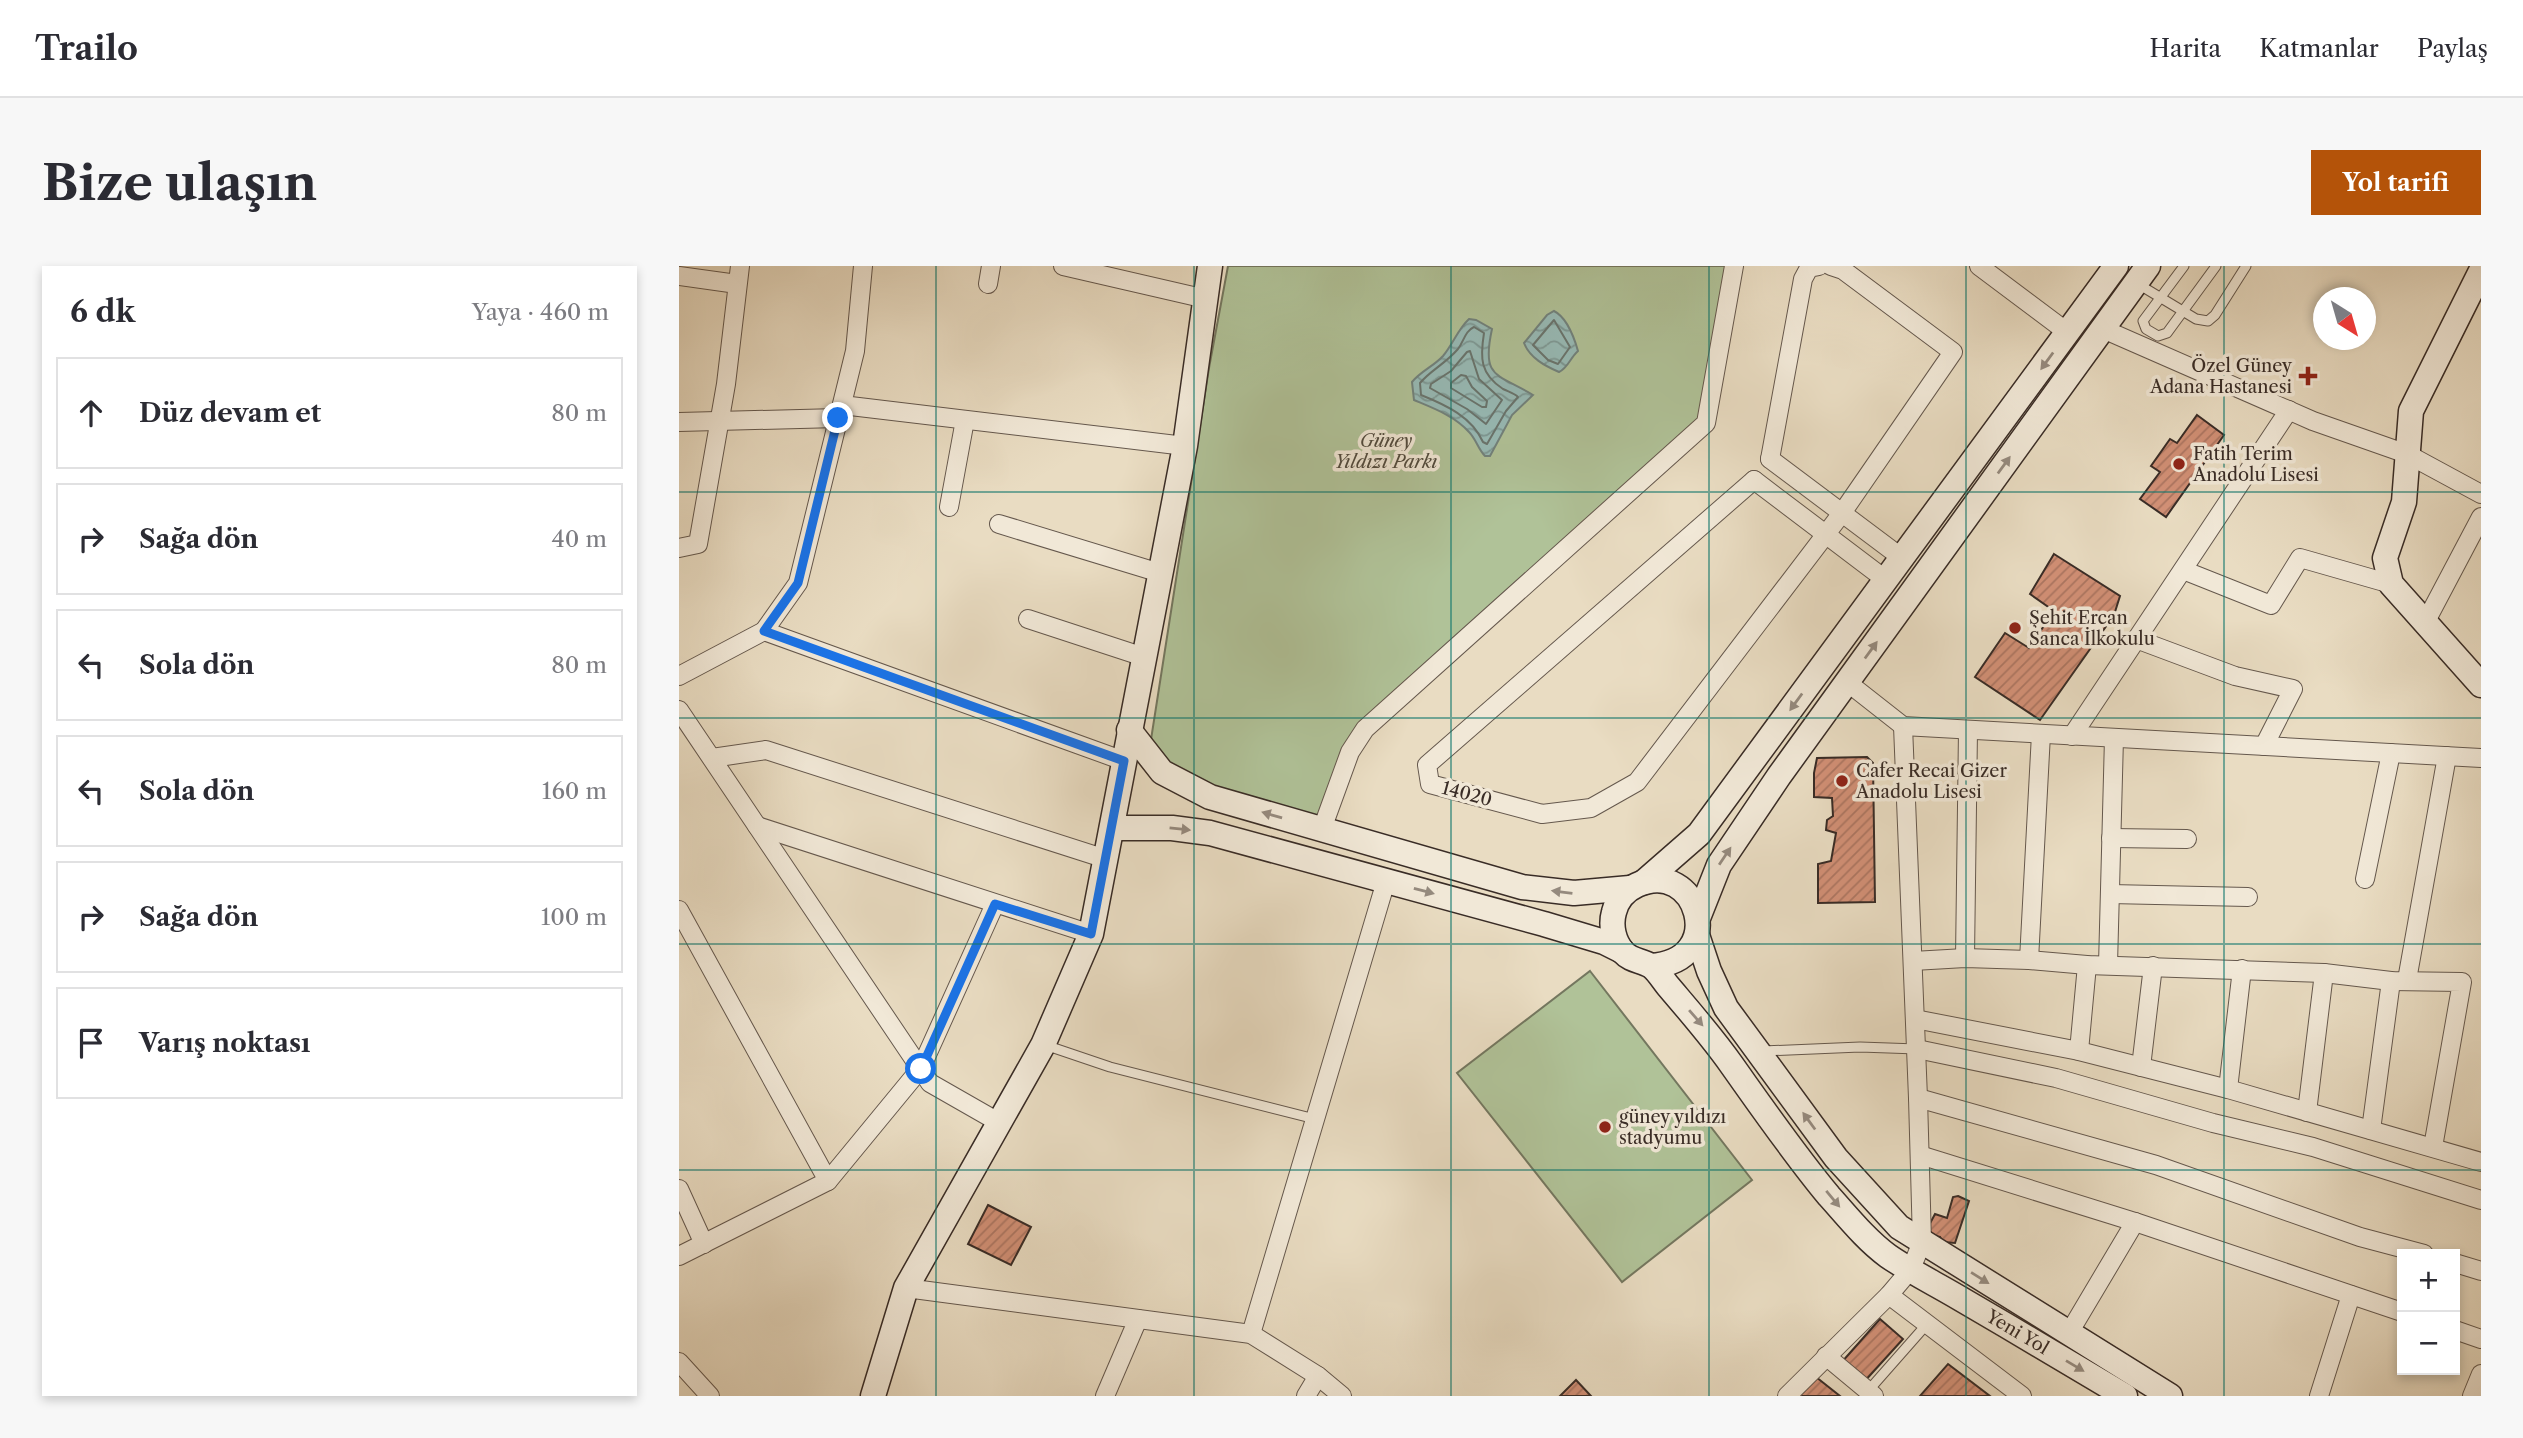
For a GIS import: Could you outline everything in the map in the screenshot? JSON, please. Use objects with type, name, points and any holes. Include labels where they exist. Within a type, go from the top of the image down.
[{"type":"main road","points":[[873,1396],[906,1288],[1043,1045],[1091,934],[1185,446],[1210,266]]},
{"type":"main road","points":[[1622,951],[1615,938],[1614,913],[1620,899],[1699,834],[2116,266]]},
{"type":"main road","points":[[2481,271],[2411,411],[2404,502],[2385,558],[2391,584],[2481,685]]},
{"type":"main road","points":[[1112,828],[1172,828],[1210,833],[1604,942],[1634,961],[1651,966],[1666,965],[1680,959],[1691,949],[1719,865],[1847,682],[2142,274]]},
{"type":"main road","points":[[1129,730],[1162,772],[1210,797],[1522,887],[1574,893],[1658,880],[1673,884],[1685,892],[1694,904],[1709,971],[1726,1008],[1836,1158],[1899,1227],[2170,1396]]},
{"type":"main road","name":"Yeni Yol","points":[[1651,966],[1709,1033],[1792,1152],[1848,1218],[1888,1256],[2125,1396]]},
{"type":"street","points":[[679,548],[698,544],[719,421],[740,266]]},
{"type":"street","points":[[679,676],[764,631],[798,583],[855,352],[863,266]]},
{"type":"street","points":[[988,284],[991,266]]},
{"type":"street","points":[[1063,266],[1206,299]]},
{"type":"street","points":[[1321,829],[1350,752],[1365,729],[1706,423],[1734,266]]},
{"type":"street","points":[[1770,459],[1803,279],[1809,268],[1819,266]]},
{"type":"street","points":[[1825,534],[1953,352],[1843,270],[1831,266]]},
{"type":"street","points":[[1979,266],[2067,332]]},
{"type":"street","points":[[679,276],[737,284]]},
{"type":"street","points":[[2102,329],[2289,410],[2407,454],[2481,494]]},
{"type":"street","points":[[2072,736],[2289,410]]},
{"type":"street","points":[[679,422],[840,412],[965,420],[1185,446]]},
{"type":"street","points":[[949,507],[965,420]]},
{"type":"street","points":[[1770,459],[1757,466],[1754,480],[1886,580]]},
{"type":"street","points":[[1770,459],[1902,558]]},
{"type":"street","name":"14020","points":[[1754,480],[1427,765],[1430,784],[1542,814],[1591,808],[1637,782],[1825,534]]},
{"type":"street","points":[[2425,623],[2481,517]]},
{"type":"street","points":[[999,524],[1160,573]]},
{"type":"street","points":[[2183,569],[2271,605],[2300,558],[2391,584]]},
{"type":"street","points":[[1028,620],[1144,657]]},
{"type":"street","points":[[764,631],[1124,761]]},
{"type":"street","points":[[2136,639],[2235,676],[2293,689],[2264,746]]},
{"type":"street","points":[[1847,682],[1903,726],[2481,758]]},
{"type":"street","points":[[679,710],[930,1083],[1000,1123]]},
{"type":"street","points":[[1787,1396],[1889,1295],[1911,1269],[1922,1242],[1919,1098],[1903,726]]},
{"type":"street","points":[[1965,958],[1968,730]]},
{"type":"street","points":[[2029,960],[2041,734]]},
{"type":"street","points":[[2108,965],[2114,738]]},
{"type":"street","points":[[712,758],[766,750],[1107,859]]},
{"type":"street","points":[[2365,878],[2391,753]]},
{"type":"street","points":[[2371,1130],[2399,981],[2447,756]]},
{"type":"street","points":[[757,826],[1091,934]]},
{"type":"street","points":[[2112,838],[2187,839]]},
{"type":"street","points":[[1251,1334],[1386,881]]},
{"type":"street","points":[[2110,894],[2248,897]]},
{"type":"street","points":[[679,1256],[828,1181],[921,1069],[995,904]]},
{"type":"street","points":[[679,910],[828,1181]]},
{"type":"street","points":[[1913,961],[1965,958],[2029,960],[2087,965],[2324,973],[2399,981],[2462,982],[2433,1147]]},
{"type":"street","points":[[2079,1051],[2087,965]]},
{"type":"street","points":[[2141,1067],[2153,966]]},
{"type":"street","points":[[2228,1089],[2242,969]]},
{"type":"street","points":[[2307,1112],[2324,973]]},
{"type":"street","points":[[1915,1019],[2079,1051],[2228,1089],[2481,1162]]},
{"type":"street","points":[[1917,1049],[2056,1078],[2213,1123],[2313,1147],[2481,1200]]},
{"type":"street","points":[[1919,1098],[2156,1166],[2360,1237],[2405,1249]]},
{"type":"street","points":[[1920,1155],[2136,1222],[2397,1310]]},
{"type":"street","points":[[679,1189],[704,1244]]},
{"type":"street","points":[[2069,1333],[2136,1222]]},
{"type":"street","points":[[2460,1265],[2481,1271]]},
{"type":"street","points":[[906,1288],[1251,1334],[1318,1376],[1342,1396]]},
{"type":"street","points":[[1889,1295],[2022,1396]]},
{"type":"street","points":[[2319,1396],[2351,1295]]},
{"type":"street","points":[[1105,1396],[1137,1319]]},
{"type":"street","points":[[2460,1332],[2481,1339]]},
{"type":"street","points":[[1826,1356],[1871,1393]]},
{"type":"street","points":[[679,1362],[710,1396]]},
{"type":"street","points":[[2472,1396],[2481,1374]]},
{"type":"street","points":[[1305,1396],[1318,1376]]},
{"type":"lane","points":[[2184,266],[2143,321],[2143,326],[2150,332],[2163,336],[2216,266]]},
{"type":"lane","points":[[2142,274],[2160,298],[2196,319],[2208,321],[2215,315],[2246,266]]},
{"type":"lane","points":[[1043,1045],[1109,1068],[1315,1119]]},
{"type":"lane","points":[[1758,1052],[1860,1047],[1917,1049]]},
{"type":"lane","points":[[1871,1393],[1927,1324]]},
{"type":"green space","name":"Güney Yıldızı Parkı","points":[[1228,266],[1729,266],[1706,423],[1376,709],[1322,829],[1174,774],[1150,746],[1209,368]]},
{"type":"green space","name":"güney yıldızı stadyumu","points":[[1590,971],[1752,1180],[1622,1282],[1457,1073]]},
{"type":"water","points":[[1554,311],[1566,323],[1578,351],[1559,372],[1534,357],[1524,343],[1547,315]]},
{"type":"water","points":[[1469,319],[1492,329],[1489,357],[1495,372],[1533,395],[1512,415],[1490,456],[1485,456],[1471,435],[1457,421],[1414,400],[1412,382],[1443,356]]},
{"type":"building","points":[[2197,415],[2224,435],[2166,517],[2140,499],[2160,472],[2151,466],[2170,439],[2177,443]]},
{"type":"building","points":[[2054,554],[2120,596],[2114,615],[2040,720],[1975,677],[2005,633],[2029,648],[2054,611],[2030,594]]},
{"type":"building","points":[[1867,757],[1873,763],[1875,902],[1818,903],[1818,864],[1831,861],[1836,833],[1826,830],[1827,820],[1833,816],[1832,798],[1814,797],[1817,758]]},
{"type":"building","points":[[1958,1196],[1969,1201],[1955,1243],[1943,1242],[1940,1237],[1930,1235],[1927,1229],[1935,1214],[1947,1218],[1953,1197]]},
{"type":"building","points":[[988,1205],[1031,1227],[1011,1265],[968,1244]]},
{"type":"building","points":[[1880,1319],[1903,1339],[1863,1383],[1841,1363]]},
{"type":"building","points":[[1948,1364],[1990,1396],[1920,1396]]},
{"type":"building","points":[[1816,1377],[1840,1396],[1799,1396]]},
{"type":"building","points":[[1576,1380],[1591,1396],[1560,1396]]},
{"type":"place","name":"Özel Güney Adana Hastanesi","points":[[2308,376]]},
{"type":"place","name":"Fatih Terim Anadolu Lisesi","points":[[2179,464]]},
{"type":"place","name":"Şehit Ercan Sanca İlkokulu","points":[[2015,628]]},
{"type":"place","name":"Cafer Recai Gizer Anadolu Lisesi","points":[[1842,781]]},
{"type":"place","name":"güney yıldızı stadyumu","points":[[1605,1127]]},
{"type":"route","points":[[838,418],[798,583],[764,631],[1124,761],[1091,934],[995,904],[921,1069]]}]
